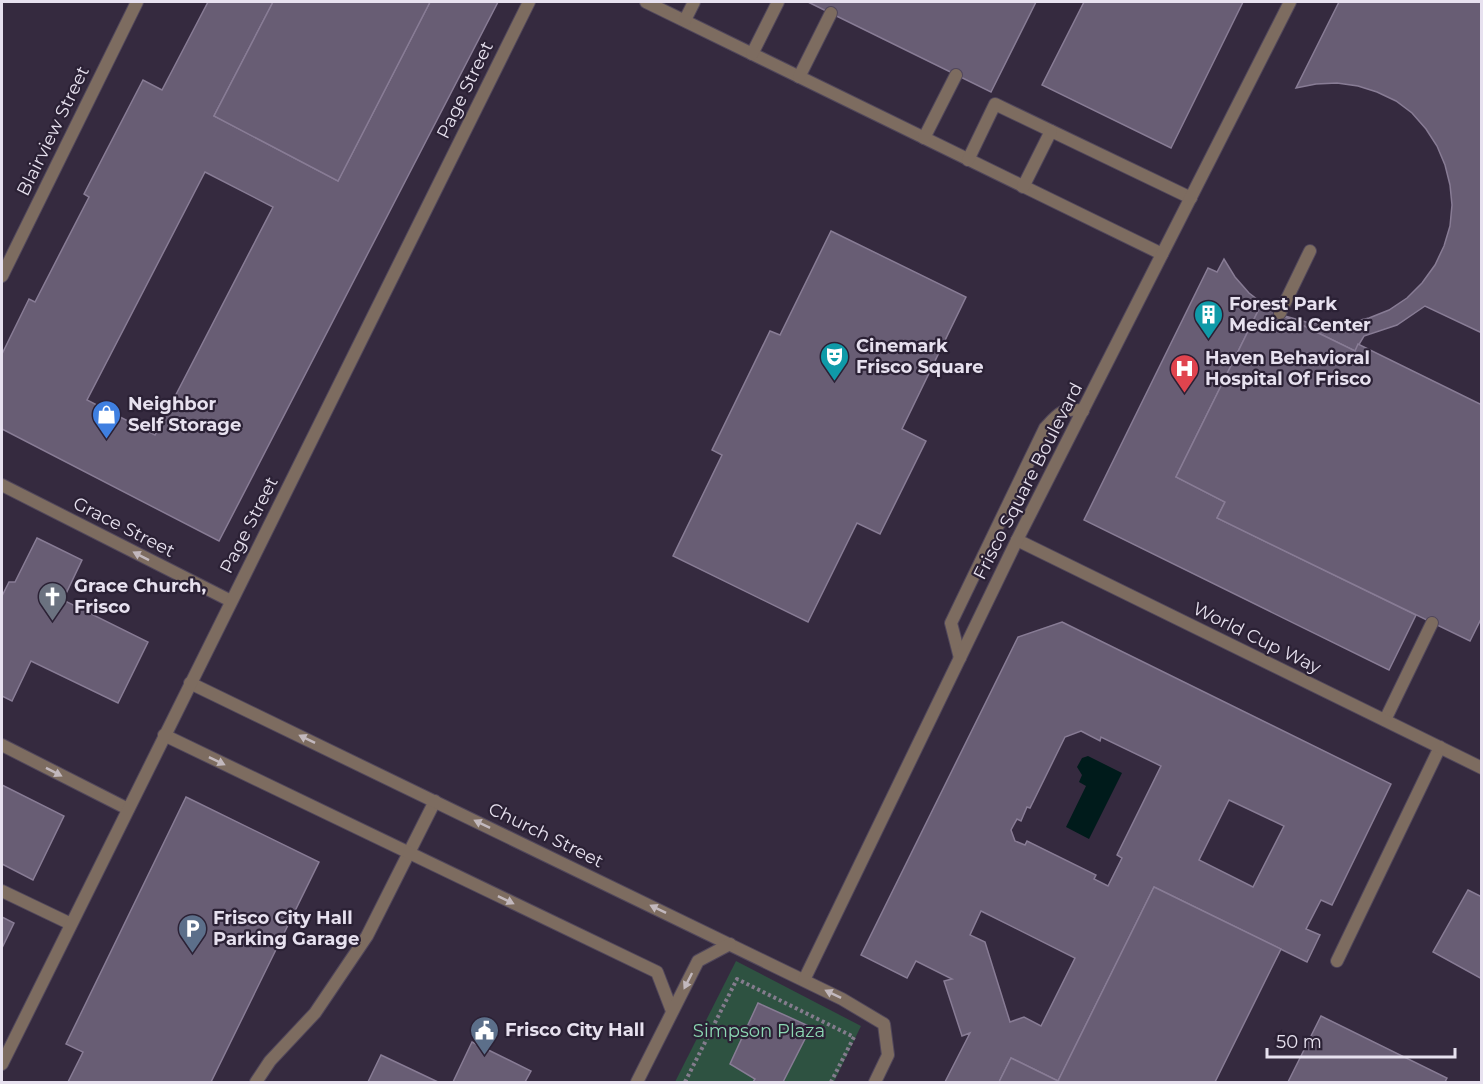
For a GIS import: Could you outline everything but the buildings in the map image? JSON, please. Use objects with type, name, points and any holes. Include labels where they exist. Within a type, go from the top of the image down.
[{"type":"street","name":"Blairview Street","points":[[2,276],[137,2]]},
{"type":"street","name":"Page Street","points":[[2,1064],[529,2]]},
{"type":"street","points":[[646,2],[1162,254]]},
{"type":"street","points":[[684,20],[694,2]]},
{"type":"street","points":[[752,54],[778,2]]},
{"type":"street","name":"Frisco Square Boulevard","points":[[804,980],[1017,540],[1290,2]]},
{"type":"street","points":[[799,77],[831,13]]},
{"type":"street","points":[[924,138],[957,75]]},
{"type":"street","points":[[968,160],[995,104],[1191,198]]},
{"type":"street","points":[[1023,187],[1051,131]]},
{"type":"street","points":[[1280,313],[1310,252]]},
{"type":"street","points":[[960,658],[951,623],[1045,428],[1059,413],[1072,408],[1083,411]]},
{"type":"street","name":"Grace Street","points":[[2,485],[231,601]]},
{"type":"street","name":"World Cup Way","points":[[1017,540],[1482,768]]},
{"type":"street","points":[[1385,720],[1432,623]]},
{"type":"street","name":"Church Street","points":[[190,683],[842,999],[884,1024],[888,1055],[874,1083]]},
{"type":"street","points":[[164,735],[657,972],[672,1011]]},
{"type":"street","points":[[2,745],[128,809]]},
{"type":"street","points":[[1337,961],[1440,747]]},
{"type":"street","points":[[256,1083],[270,1061],[315,1013],[367,936],[435,801]]},
{"type":"street","points":[[2,891],[71,924]]},
{"type":"street","points":[[637,1083],[698,961],[730,944]]},
{"type":"path","points":[[685,1083],[737,979],[854,1037],[831,1083]]},
{"type":"green space","name":"Simpson Plaza","points":[[736,961],[861,1026],[834,1082],[675,1082]]},
{"type":"shaded area","points":[[1088,756],[1122,773],[1089,839],[1066,827],[1086,786],[1079,782],[1082,775],[1077,767],[1082,758]]},
{"type":"place","name":"Forest Park Medical Center","points":[[1208,340]]},
{"type":"place","name":"Cinemark Frisco Square","points":[[835,382]]},
{"type":"place","name":"Haven Behavioral Hospital Of Frisco","points":[[1184,394]]},
{"type":"place","name":"Neighbor Self Storage","points":[[107,440]]},
{"type":"place","name":"Grace Church, Frisco","points":[[53,622]]},
{"type":"place","name":"Frisco City Hall Parking Garage","points":[[192,954]]},
{"type":"place","name":"Frisco City Hall","points":[[484,1056]]}]
